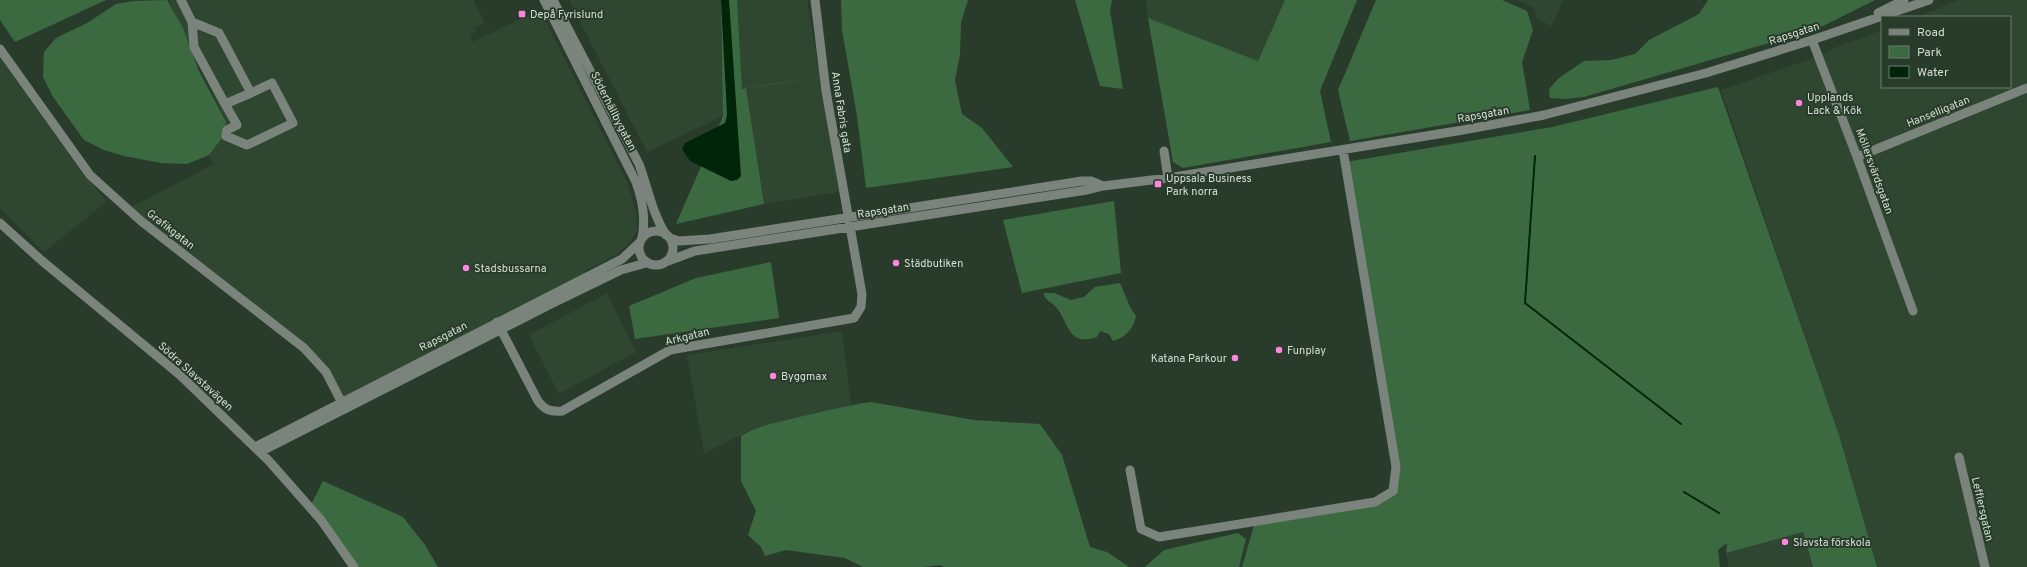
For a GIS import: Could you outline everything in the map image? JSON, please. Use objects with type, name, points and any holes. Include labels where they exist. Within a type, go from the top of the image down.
[{"type":"street","points":[[181,0],[192,22],[194,47],[225,104],[237,125],[227,130],[226,136],[247,145],[292,123],[272,83],[225,104]]},
{"type":"street","name":"Söderhällbygatan","points":[[544,0],[636,182],[644,216],[640,241]]},
{"type":"street","name":"Söderhällbygatan","points":[[553,0],[639,164],[649,191],[653,210],[668,236]]},
{"type":"street","name":"Anna Fabris gata","points":[[815,0],[826,91],[848,218],[851,227]]},
{"type":"street","name":"Rapsgatan","points":[[1858,24],[1904,0]]},
{"type":"street","name":"Rapsgatan","points":[[1882,16],[1929,0]]},
{"type":"street","name":"Rapsgatan","points":[[668,261],[695,251],[1087,190],[1103,186],[1168,178],[1344,150],[1544,115],[1706,74],[1881,16]]},
{"type":"street","points":[[192,22],[219,33],[251,93]]},
{"type":"street","name":"Möllersvärdsgatan","points":[[1812,40],[1857,157],[1913,311]]},
{"type":"street","name":"Grafikgatan","points":[[0,49],[90,175],[141,221],[304,348],[326,372],[343,406]]},
{"type":"street","name":"Hanselligatan","points":[[1857,157],[2027,88]]},
{"type":"street","points":[[1130,470],[1141,529],[1159,537],[1375,502],[1393,491],[1396,467],[1344,150]]},
{"type":"street","points":[[1164,151],[1168,178]]},
{"type":"street","name":"Rapsgatan","points":[[668,236],[679,241],[694,241],[1082,181],[1091,181],[1103,186]]},
{"type":"street","name":"Södra Slavstavägen","points":[[0,223],[180,374],[257,450],[321,520],[354,567]]},
{"type":"street","name":"Arkgatan","points":[[499,326],[538,401],[545,409],[553,412],[562,411],[670,350],[854,318],[861,307],[862,294],[856,271],[851,227]]},
{"type":"street","points":[[653,231],[668,236],[672,242],[673,252],[668,261],[657,266],[646,263],[639,254],[640,241],[653,231]]},
{"type":"street","name":"Rapsgatan","points":[[257,450],[499,326],[622,259],[640,241]]},
{"type":"street","name":"Rapsgatan","points":[[499,326],[621,270],[646,263]]},
{"type":"street","name":"Lefflersgatan","points":[[1959,457],[1985,567]]},
{"type":"shaded area","points":[[169,0],[473,0],[485,23],[475,28],[476,32],[470,35],[473,42],[537,11],[542,14],[627,182],[636,213],[637,231],[627,246],[619,253],[585,271],[587,276],[341,403],[326,372],[304,348],[128,209],[214,164],[209,155],[222,138],[226,122]]},
{"type":"shaded area","points":[[569,0],[721,0],[723,116],[647,152]]},
{"type":"shaded area","points":[[737,0],[807,0],[839,192],[764,204],[746,88],[742,89]]},
{"type":"shaded area","points":[[1146,0],[1285,0],[1258,61],[1148,18]]},
{"type":"shaded area","points":[[1516,0],[1563,0],[1552,26],[1537,19],[1533,7]]},
{"type":"shaded area","points":[[1959,0],[2027,0],[2027,567],[1877,567],[1839,435],[1721,90],[1813,58],[1881,30],[1881,88],[2011,88],[2011,16],[1919,16]]},
{"type":"shaded area","points":[[0,53],[106,202],[44,252],[0,208]]},
{"type":"shaded area","points":[[607,293],[636,352],[559,394],[529,335]]},
{"type":"shaded area","points":[[842,331],[851,405],[753,429],[704,453],[687,355]]},
{"type":"shaded area","name":"Slavsta förskola","points":[[1803,531],[1813,567],[1729,567],[1726,553]]},
{"type":"green space","points":[[0,0],[106,0],[15,42],[0,20]]},
{"type":"green space","points":[[167,0],[183,28],[199,71],[226,122],[222,138],[209,155],[187,164],[161,163],[124,156],[104,150],[84,140],[53,97],[43,77],[44,52],[56,38],[87,23],[116,4],[133,1]]},
{"type":"green space","points":[[721,0],[737,0],[742,89],[746,88],[764,204],[676,224],[723,116]]},
{"type":"green space","points":[[841,0],[968,0],[961,22],[960,54],[955,80],[962,114],[982,128],[1013,167],[866,188],[857,116],[842,30]]},
{"type":"green space","points":[[1075,0],[1112,0],[1110,11],[1123,89],[1100,86]]},
{"type":"green space","points":[[1285,0],[1357,0],[1320,91],[1331,142],[1183,168],[1173,162],[1148,18],[1258,61]]},
{"type":"green space","points":[[1376,0],[1502,0],[1527,11],[1533,30],[1522,62],[1530,110],[1350,141],[1338,90]]},
{"type":"green space","points":[[1708,0],[1875,0],[1817,29],[1584,97],[1564,99],[1550,98],[1549,89],[1559,78],[1584,61],[1611,60],[1635,54],[1649,40],[1699,14]]},
{"type":"green space","points":[[1718,87],[1839,435],[1877,567],[1813,567],[1803,532],[1726,553],[1727,543],[1718,550],[1720,567],[1242,567],[1255,522],[1375,502],[1393,491],[1396,467],[1346,162],[1552,127]]},
{"type":"green space","points":[[1114,201],[1121,273],[1022,293],[1003,220]]},
{"type":"green space","points":[[771,262],[779,318],[635,339],[629,306],[696,278]]},
{"type":"green space","points":[[1120,283],[1130,307],[1136,316],[1133,325],[1128,332],[1121,338],[1113,341],[1109,334],[1100,331],[1097,337],[1087,339],[1080,339],[1074,336],[1056,307],[1047,300],[1043,293],[1054,293],[1071,300],[1084,297],[1095,287]]},
{"type":"green space","points":[[871,402],[974,420],[1040,424],[1062,455],[1090,547],[1107,552],[1129,567],[944,567],[940,565],[924,567],[863,567],[845,558],[786,550],[765,556],[761,547],[748,535],[756,511],[741,481],[741,436],[762,426],[777,422]]},
{"type":"green space","points":[[323,481],[403,517],[425,545],[438,567],[354,567],[310,507]]},
{"type":"green space","points":[[1238,533],[1246,539],[1239,567],[1145,567],[1164,550]]},
{"type":"water","points":[[721,0],[729,0],[741,176],[737,180],[731,181],[690,161],[682,149],[685,143],[725,123],[727,115]]},
{"type":"waterway","points":[[1535,156],[1525,303],[1681,424]]},
{"type":"waterway","points":[[1684,492],[1719,513]]},
{"type":"place","name":"Depå Fyrislund","points":[[522,14]]},
{"type":"place","name":"Upplands Lack & Kök","points":[[1799,103]]},
{"type":"place","name":"Uppsala Business Park norra","points":[[1158,184]]},
{"type":"place","name":"Städbutiken","points":[[896,263]]},
{"type":"place","name":"Stadsbussarna","points":[[466,268]]},
{"type":"place","name":"Funplay","points":[[1279,350]]},
{"type":"place","name":"Katana Parkour","points":[[1235,358]]},
{"type":"place","name":"Byggmax","points":[[773,376]]},
{"type":"place","name":"Slavsta förskola","points":[[1785,542]]}]
